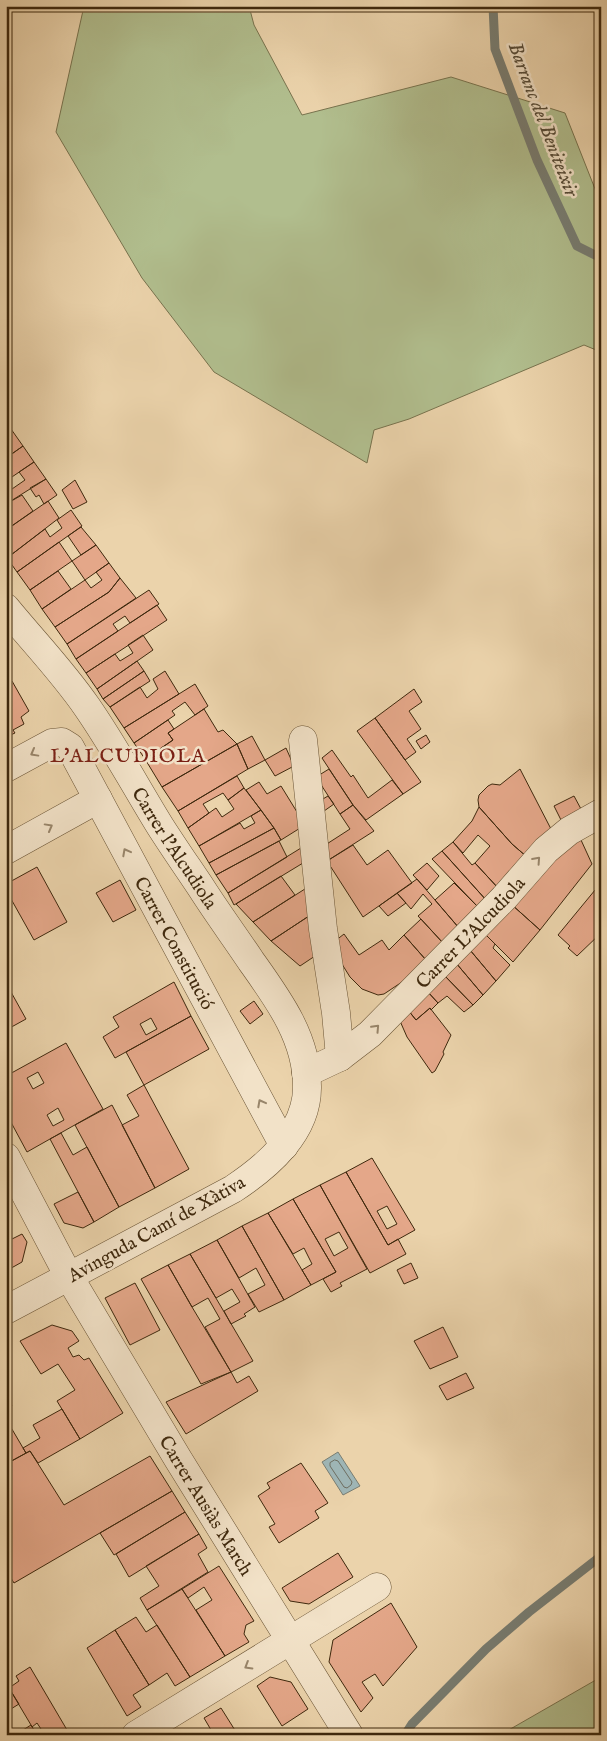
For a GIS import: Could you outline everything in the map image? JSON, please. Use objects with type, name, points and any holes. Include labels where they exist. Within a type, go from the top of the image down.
[{"type":"street","name":"Carrer l’Alcudiola","points":[[6,608],[87,706],[171,843],[269,986],[295,1030],[304,1056],[306,1074]]},
{"type":"street","points":[[303,740],[323,929],[336,1013],[340,1057]]},
{"type":"street","name":"Carrer Constitució","points":[[6,768],[52,743],[62,742],[70,747],[284,1146]]},
{"type":"street","points":[[6,850],[98,800]]},
{"type":"street","name":"Carrer L'Alcudiola","points":[[306,1074],[340,1057],[370,1034],[504,898],[546,850],[569,831],[601,813]]},
{"type":"street","name":"Avinguda Camí de Xàtiva","points":[[6,1310],[233,1188],[264,1166],[284,1146],[296,1128],[306,1099],[306,1074]]},
{"type":"street","name":"Carrer Ausiàs March","points":[[6,1157],[68,1275],[178,1459],[348,1735]]},
{"type":"street","points":[[136,1735],[377,1588]]},
{"type":"green space","points":[[84,6],[249,6],[254,25],[302,115],[451,77],[565,113],[601,204],[601,352],[584,345],[409,419],[374,430],[367,463],[214,372],[142,278],[56,132]]},
{"type":"green space","points":[[601,1677],[601,1735],[500,1735]]},
{"type":"water","points":[[338,1452],[360,1486],[343,1495],[322,1462]]},
{"type":"building","points":[[11,429],[23,446],[6,458],[6,432]]},
{"type":"building","points":[[23,446],[34,462],[6,481],[6,458]]},
{"type":"building","points":[[34,462],[46,479],[6,504],[6,481],[12,489],[25,480],[19,472]]},
{"type":"building","points":[[46,479],[57,495],[44,504],[39,495],[36,497],[30,488]]},
{"type":"building","points":[[75,480],[87,502],[73,509],[62,490]]},
{"type":"building","points":[[22,495],[33,511],[6,530],[6,504]]},
{"type":"building","points":[[48,501],[59,518],[7,558],[6,530]]},
{"type":"building","points":[[71,510],[82,526],[17,572],[7,558],[45,529],[50,537],[62,528],[57,520]]},
{"type":"building","points":[[81,527],[96,545],[81,555],[68,536]]},
{"type":"building","points":[[59,542],[72,561],[30,590],[17,572]]},
{"type":"building","points":[[96,545],[109,563],[85,580],[72,561]]},
{"type":"building","points":[[109,563],[120,578],[109,592],[55,627],[42,609],[85,580],[91,588],[102,580],[96,572]]},
{"type":"building","points":[[58,571],[71,589],[42,609],[30,590]]},
{"type":"building","points":[[120,578],[136,598],[67,644],[55,627],[109,592]]},
{"type":"building","points":[[149,590],[159,604],[130,623],[125,616],[113,624],[118,631],[76,659],[67,644]]},
{"type":"building","points":[[157,605],[167,620],[86,673],[76,659]]},
{"type":"building","points":[[143,635],[153,650],[97,689],[86,673],[115,654],[120,661],[133,653],[128,645]]},
{"type":"building","points":[[137,661],[144,671],[103,699],[97,689]]},
{"type":"building","points":[[144,671],[150,681],[110,707],[103,699]]},
{"type":"building","points":[[165,671],[179,694],[124,728],[110,707],[140,687],[147,698],[158,689],[153,679]]},
{"type":"building","points":[[12,681],[29,711],[21,717],[24,724],[13,730],[15,733],[6,737],[6,684]]},
{"type":"building","points":[[195,684],[208,706],[195,715],[185,702],[172,711],[175,715],[134,743],[124,728]]},
{"type":"building","points":[[414,689],[422,702],[409,711],[421,729],[407,739],[416,752],[405,760],[375,718]]},
{"type":"building","points":[[204,709],[218,732],[223,730],[237,744],[162,787],[145,759],[173,740],[168,733]]},
{"type":"building","points":[[375,718],[421,782],[403,794],[357,731]]},
{"type":"building","points":[[168,720],[174,729],[168,733],[173,740],[145,759],[134,743]]},
{"type":"building","points":[[426,735],[430,742],[421,749],[416,741]]},
{"type":"building","points":[[252,736],[265,760],[248,769],[237,744]]},
{"type":"building","points":[[237,744],[248,769],[178,811],[162,787]]},
{"type":"building","points":[[286,748],[294,766],[275,776],[265,760]]},
{"type":"building","points":[[332,750],[351,777],[353,775],[368,798],[392,780],[403,794],[366,820],[353,805],[322,758]]},
{"type":"building","points":[[329,769],[353,805],[340,814],[316,777]]},
{"type":"building","points":[[520,769],[551,829],[527,857],[512,844],[479,807],[478,800],[479,795],[488,786],[492,784],[500,785]]},
{"type":"building","points":[[237,776],[244,788],[228,800],[223,793],[203,804],[209,813],[188,828],[178,811]]},
{"type":"building","points":[[259,782],[267,794],[281,786],[305,825],[281,840],[246,790]]},
{"type":"building","points":[[244,788],[261,810],[199,846],[188,828],[216,808],[222,817],[234,809],[228,800]]},
{"type":"building","points":[[328,796],[334,804],[317,816],[316,803]]},
{"type":"building","points":[[574,796],[581,809],[561,820],[554,806]]},
{"type":"building","points":[[353,805],[374,831],[327,861],[319,849],[350,829],[340,814]]},
{"type":"building","points":[[479,807],[512,844],[527,857],[499,889],[475,863],[490,846],[478,835],[463,853],[453,842],[472,821]]},
{"type":"building","points":[[261,810],[274,828],[209,863],[199,846],[240,823],[244,829],[255,823],[251,816]]},
{"type":"building","points":[[274,828],[281,840],[216,875],[209,863]]},
{"type":"building","points":[[581,840],[592,864],[540,930],[511,904],[565,847]]},
{"type":"building","points":[[279,841],[287,857],[228,893],[216,875]]},
{"type":"building","points":[[453,842],[472,865],[475,863],[499,889],[487,901],[442,851]]},
{"type":"building","points":[[353,845],[367,865],[388,850],[412,883],[363,917],[327,861]]},
{"type":"building","points":[[301,848],[303,863],[234,905],[228,893]]},
{"type":"building","points":[[442,851],[487,901],[479,908],[432,859]]},
{"type":"building","points":[[427,863],[439,876],[427,890],[413,875]]},
{"type":"building","points":[[37,867],[67,922],[34,940],[6,890],[6,884]]},
{"type":"building","points":[[281,876],[295,895],[253,922],[236,904]]},
{"type":"building","points":[[417,879],[459,928],[443,943],[418,916],[432,904],[423,894],[411,909],[397,893]]},
{"type":"building","points":[[120,880],[136,910],[113,922],[96,893]]},
{"type":"building","points":[[454,883],[479,908],[459,928],[435,900]]},
{"type":"building","points":[[600,884],[601,933],[577,956],[568,948],[570,946],[558,935]]},
{"type":"building","points":[[308,887],[312,914],[271,941],[253,922]]},
{"type":"building","points":[[397,893],[406,903],[388,916],[379,906]]},
{"type":"building","points":[[511,904],[540,930],[513,962],[485,934]]},
{"type":"building","points":[[312,914],[318,954],[300,966],[271,941]]},
{"type":"building","points":[[421,919],[443,943],[426,960],[404,935]]},
{"type":"building","points":[[344,934],[359,955],[382,940],[389,950],[404,935],[426,960],[408,978],[384,994],[378,995],[362,989],[350,977],[330,945]]},
{"type":"building","points":[[485,934],[495,944],[493,948],[510,965],[496,981],[470,950]]},
{"type":"building","points":[[470,950],[496,981],[483,995],[456,963]]},
{"type":"building","points":[[456,963],[483,995],[473,1005],[444,975]]},
{"type":"building","points":[[6,971],[11,980],[6,983]]},
{"type":"building","points":[[444,975],[473,1005],[464,1012],[447,996],[438,1003],[427,991]]},
{"type":"building","points":[[174,982],[191,1016],[115,1058],[103,1037],[119,1027],[113,1017]],"holes":[[[151,1018],[157,1029],[146,1035],[140,1024]]]},
{"type":"building","points":[[6,983],[26,1019],[6,1030]]},
{"type":"building","points":[[427,991],[438,1003],[416,1020],[408,1010]]},
{"type":"building","points":[[254,1001],[263,1014],[250,1024],[240,1011]]},
{"type":"building","points":[[430,1008],[451,1035],[443,1052],[444,1054],[432,1073],[407,1037],[400,1021],[408,1010],[416,1020]]},
{"type":"building","points":[[191,1016],[209,1049],[144,1085],[126,1052]]},
{"type":"building","points":[[66,1043],[103,1109],[27,1152],[6,1113],[6,1076]],"holes":[[[38,1072],[44,1083],[33,1089],[27,1078]],[[58,1108],[64,1120],[53,1126],[47,1115]]]},
{"type":"building","points":[[144,1085],[189,1169],[155,1188],[122,1125],[139,1116],[127,1095]]},
{"type":"building","points":[[112,1105],[155,1188],[119,1207],[75,1125]]},
{"type":"building","points":[[61,1133],[73,1155],[87,1147],[119,1207],[94,1222],[50,1139]]},
{"type":"building","points":[[372,1158],[415,1230],[388,1245],[346,1172]],"holes":[[[387,1206],[397,1224],[387,1229],[377,1211]]]},
{"type":"building","points":[[346,1172],[388,1245],[398,1239],[406,1254],[370,1273],[320,1185]]},
{"type":"building","points":[[320,1185],[367,1269],[340,1283],[342,1286],[331,1292],[323,1279],[336,1272],[293,1199]],"holes":[[[339,1232],[348,1248],[334,1256],[325,1239]]]},
{"type":"building","points":[[78,1192],[94,1222],[83,1228],[64,1223],[54,1204]]},
{"type":"building","points":[[293,1199],[336,1272],[311,1285],[302,1270],[312,1264],[304,1248],[293,1254],[268,1213]]},
{"type":"building","points":[[268,1213],[311,1285],[284,1300],[242,1226]]},
{"type":"building","points":[[242,1226],[284,1300],[259,1312],[248,1294],[265,1285],[256,1268],[239,1278],[217,1240]]},
{"type":"building","points":[[6,1233],[10,1240],[22,1234],[27,1242],[22,1262],[6,1271]]},
{"type":"building","points":[[217,1240],[255,1307],[244,1314],[246,1316],[231,1324],[224,1311],[240,1302],[232,1289],[216,1298],[190,1254]]},
{"type":"building","points":[[190,1254],[253,1361],[231,1372],[205,1327],[220,1319],[208,1298],[192,1307],[168,1265]]},
{"type":"building","points":[[411,1263],[418,1278],[404,1284],[397,1270]]},
{"type":"building","points":[[168,1265],[231,1372],[201,1384],[141,1279]]},
{"type":"building","points":[[135,1283],[160,1330],[130,1345],[105,1298]]},
{"type":"building","points":[[52,1325],[72,1331],[79,1341],[68,1348],[73,1357],[79,1355],[84,1360],[89,1358],[123,1413],[80,1439],[57,1401],[75,1390],[58,1364],[41,1374],[20,1341]]},
{"type":"building","points":[[443,1327],[458,1357],[430,1369],[414,1341]]},
{"type":"building","points":[[231,1372],[237,1383],[249,1376],[258,1391],[186,1434],[166,1402]]},
{"type":"building","points":[[466,1373],[474,1388],[447,1400],[439,1386]]},
{"type":"building","points":[[6,1397],[12,1406],[6,1410]]},
{"type":"building","points":[[62,1409],[80,1439],[38,1463],[30,1451],[26,1453],[23,1448],[40,1438],[33,1425]]},
{"type":"building","points":[[6,1419],[26,1453],[6,1464]]},
{"type":"building","points":[[30,1451],[64,1505],[150,1456],[172,1491],[14,1583],[6,1570],[6,1464]]},
{"type":"building","points":[[301,1463],[328,1503],[315,1511],[319,1518],[279,1543],[269,1527],[275,1524],[258,1496],[270,1488],[267,1483]]},
{"type":"building","points":[[172,1491],[185,1512],[114,1555],[100,1533]]},
{"type":"building","points":[[185,1512],[199,1534],[129,1577],[116,1554]]},
{"type":"building","points":[[199,1534],[207,1548],[198,1554],[208,1572],[147,1610],[140,1598],[159,1586],[146,1566]]},
{"type":"building","points":[[338,1553],[353,1577],[309,1604],[290,1601],[282,1588]]},
{"type":"building","points":[[219,1566],[254,1621],[246,1625],[244,1634],[249,1642],[225,1656],[196,1610],[212,1600],[204,1587],[188,1598],[182,1589]]},
{"type":"building","points":[[182,1589],[225,1656],[190,1677],[147,1610]]},
{"type":"building","points":[[391,1603],[417,1647],[383,1686],[375,1674],[362,1682],[373,1698],[361,1712],[329,1662],[333,1640]]},
{"type":"building","points":[[136,1617],[146,1632],[157,1625],[190,1677],[175,1686],[167,1673],[149,1685],[115,1630]]},
{"type":"building","points":[[115,1630],[149,1685],[133,1695],[141,1707],[127,1716],[87,1648]]},
{"type":"building","points":[[30,1667],[70,1735],[45,1735],[37,1723],[32,1727],[9,1688],[19,1681],[16,1676]]},
{"type":"building","points":[[270,1677],[291,1682],[308,1709],[282,1726],[257,1686]]},
{"type":"building","points":[[9,1688],[19,1704],[6,1712],[6,1689]]},
{"type":"building","points":[[221,1708],[238,1735],[214,1735],[204,1718]]},
{"type":"building","points":[[31,1725],[37,1735],[15,1735]]},
{"type":"waterway","name":"Barranc del Beniteixir","points":[[493,6],[495,49],[537,160],[577,246],[601,258]]},
{"type":"waterway","name":"Barranc del Beniteixir","points":[[405,1735],[412,1724],[486,1649],[529,1612],[601,1556]]},
{"type":"district","name":"L'ALCUDIOLA","points":[[128,755]]}]
